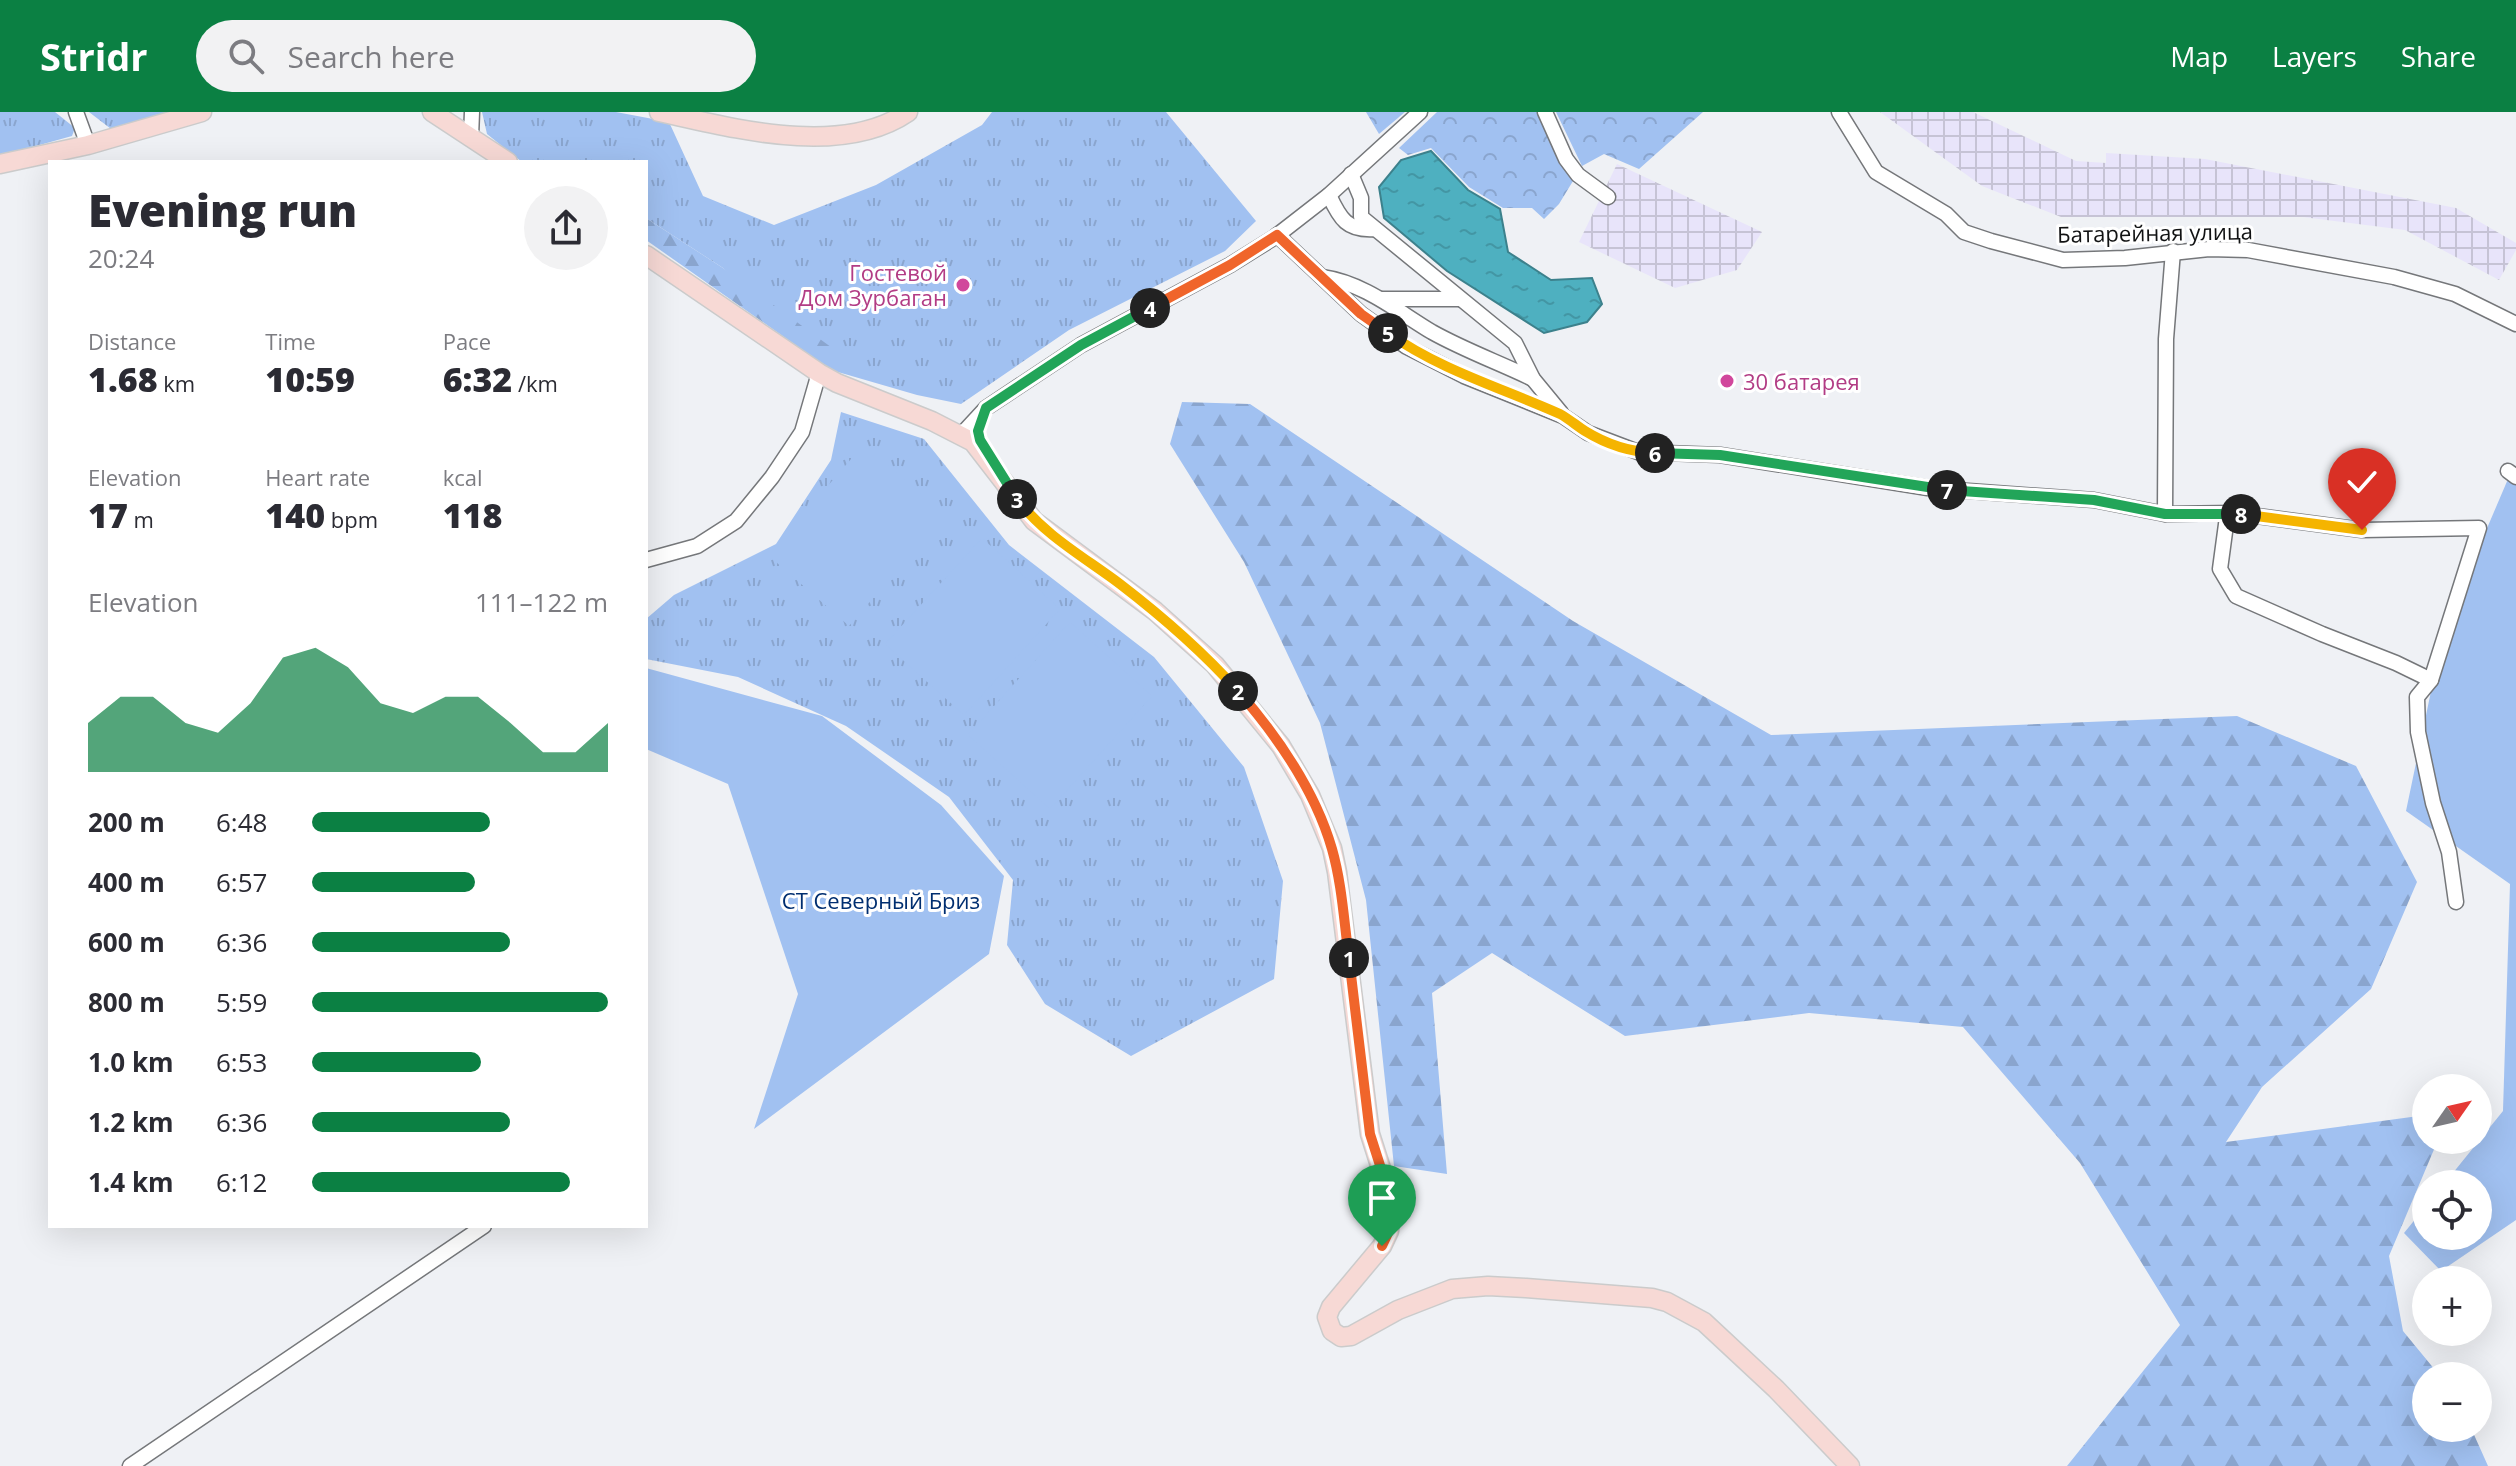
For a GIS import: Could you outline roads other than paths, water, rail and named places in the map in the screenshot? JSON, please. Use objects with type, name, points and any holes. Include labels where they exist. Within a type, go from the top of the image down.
[{"type":"main road","points":[[0,164],[88,145],[202,112]]},
{"type":"main road","points":[[432,112],[505,160]]},
{"type":"main road","points":[[659,112],[796,136],[848,136],[893,123],[908,112]]},
{"type":"main road","points":[[648,256],[819,373],[973,442],[1034,521],[1155,611],[1215,665],[1281,746],[1321,818],[1337,872],[1370,1134],[1392,1203],[1389,1231],[1382,1246],[1331,1307],[1327,1317],[1332,1331],[1341,1337],[1351,1336],[1398,1310],[1452,1289],[1488,1286],[1652,1298],[1667,1302],[1704,1322],[1776,1389],[1850,1466]]},
{"type":"street","points":[[76,112],[88,145]]},
{"type":"street","points":[[471,137],[472,112]]},
{"type":"street","points":[[932,421],[962,421],[1081,345],[1230,265],[1277,235],[1329,195],[1420,112]]},
{"type":"street","points":[[1545,112],[1566,159],[1578,175],[1608,197]]},
{"type":"street","name":"Батарейная улица","points":[[1839,112],[1876,172],[1943,212],[1964,232],[2063,260],[2125,258],[2173,251],[2248,250],[2394,277],[2455,294],[2516,324]]},
{"type":"street","points":[[1351,174],[1361,198],[1361,217],[1515,343],[1533,379],[1563,416]]},
{"type":"street","points":[[1329,195],[1340,217],[1359,230],[1375,229]]},
{"type":"street","points":[[1277,235],[1361,314],[1407,347],[1464,376],[1563,416],[1588,433],[1638,452],[1720,455],[1928,488],[2094,500],[2165,514],[2235,513],[2362,530],[2479,528],[2431,680],[2417,697],[2418,732],[2433,803],[2449,852],[2456,902]]},
{"type":"street","points":[[2165,514],[2166,339],[2173,251]]},
{"type":"street","points":[[1322,277],[1359,278],[1381,299],[1434,333],[1533,379]]},
{"type":"street","points":[[1381,299],[1460,299]]},
{"type":"street","points":[[648,559],[697,546],[736,521],[780,466],[802,432],[819,373]]},
{"type":"street","points":[[961,435],[986,408]]},
{"type":"street","points":[[986,408],[978,431],[999,473]]},
{"type":"street","points":[[2227,517],[2220,569],[2236,596],[2431,680]]},
{"type":"street","points":[[130,1466],[481,1228]]},
{"type":"water","points":[[1431,151],[1468,190],[1500,209],[1508,252],[1551,280],[1592,278],[1602,304],[1587,322],[1544,333],[1447,271],[1384,218],[1379,187],[1401,160]]},
{"type":"place","name":"Гостевой Дом Зурбаган","points":[[963,285]]},
{"type":"place","name":"30 батарея","points":[[1727,381]]},
{"type":"park label","name":"СТ Северный Бриз","points":[[881,900]]}]
